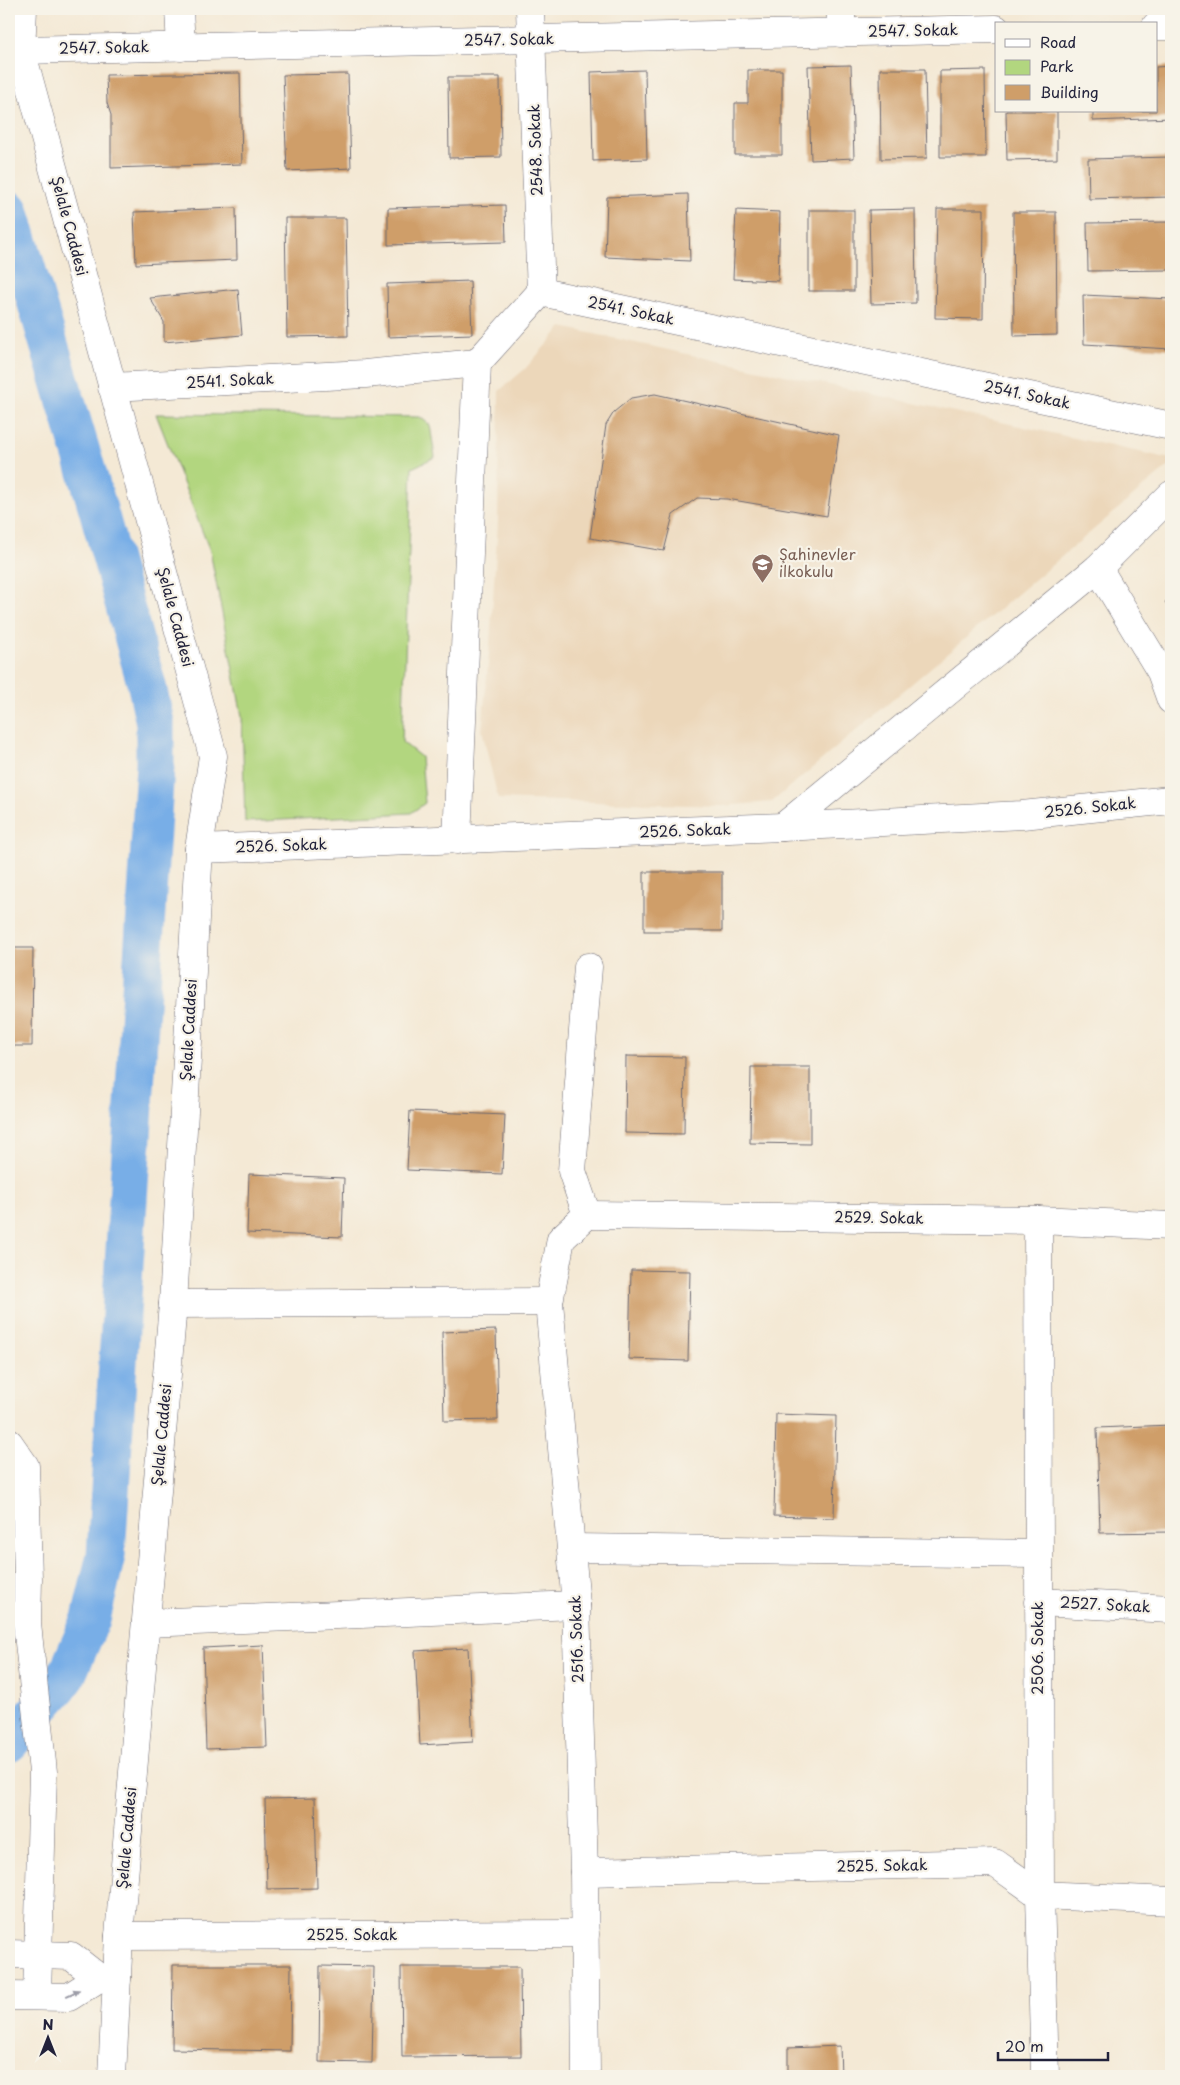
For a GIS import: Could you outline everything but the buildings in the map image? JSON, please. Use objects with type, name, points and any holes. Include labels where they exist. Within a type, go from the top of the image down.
[{"type":"street","points":[[10,9],[21,50]]},
{"type":"street","name":"Şelale Caddesi","points":[[23,9],[21,50],[213,756],[199,849],[173,1304],[146,1623],[119,1936],[108,1978],[112,2076]]},
{"type":"street","points":[[179,9],[181,47]]},
{"type":"street","name":"2548. Sokak","points":[[530,9],[542,292]]},
{"type":"street","name":"2547. Sokak","points":[[21,50],[531,39],[841,21],[995,29]]},
{"type":"street","points":[[1158,26],[1171,26]]},
{"type":"street","points":[[457,840],[477,363],[542,292]]},
{"type":"street","name":"2541. Sokak","points":[[542,292],[1171,426]]},
{"type":"street","name":"2541. Sokak","points":[[112,387],[365,374],[477,363]]},
{"type":"street","points":[[783,827],[1098,568],[1171,495]]},
{"type":"street","points":[[1098,568],[1161,672],[1171,700]]},
{"type":"street","name":"2526. Sokak","points":[[199,849],[783,827],[1022,815],[1171,800]]},
{"type":"street","points":[[587,1215],[572,1171],[588,966]]},
{"type":"street","name":"2529. Sokak","points":[[587,1215],[1038,1220],[1171,1226]]},
{"type":"street","name":"2516. Sokak","points":[[586,2076],[584,1872],[576,1605],[549,1302],[561,1239],[587,1215]]},
{"type":"street","name":"2506. Sokak","points":[[1038,1220],[1040,1895],[1045,2076]]},
{"type":"street","points":[[173,1304],[549,1302]]},
{"type":"street","points":[[9,1443],[25,1466],[28,1579],[18,1628],[32,1684],[43,1772],[37,1996]]},
{"type":"street","points":[[572,1548],[1038,1554]]},
{"type":"street","name":"2527. Sokak","points":[[1038,1602],[1171,1609]]},
{"type":"street","points":[[146,1623],[576,1605]]},
{"type":"street","name":"2525. Sokak","points":[[584,1872],[994,1863],[1040,1895]]},
{"type":"street","points":[[1040,1895],[1171,1900]]},
{"type":"street","name":"2525. Sokak","points":[[119,1936],[585,1934]]},
{"type":"street","points":[[9,1954],[71,1956],[108,1978]]},
{"type":"street","points":[[9,1996],[69,1997],[108,1978]]},
{"type":"shaded area","name":"Şahinevler ilkokulu","points":[[562,327],[1171,459],[1171,464],[772,802],[721,806],[498,799],[482,730],[498,522],[499,391],[525,369]]},
{"type":"green space","points":[[156,414],[420,417],[430,425],[435,457],[412,468],[402,742],[421,757],[425,803],[411,813],[245,822],[242,716],[210,551]]},
{"type":"waterway","points":[[9,210],[98,509],[147,686],[155,723],[155,766],[106,1555],[91,1619],[65,1679],[9,1743]]},
{"type":"place","name":"Şahinevler ilkokulu","points":[[763,583]]}]
